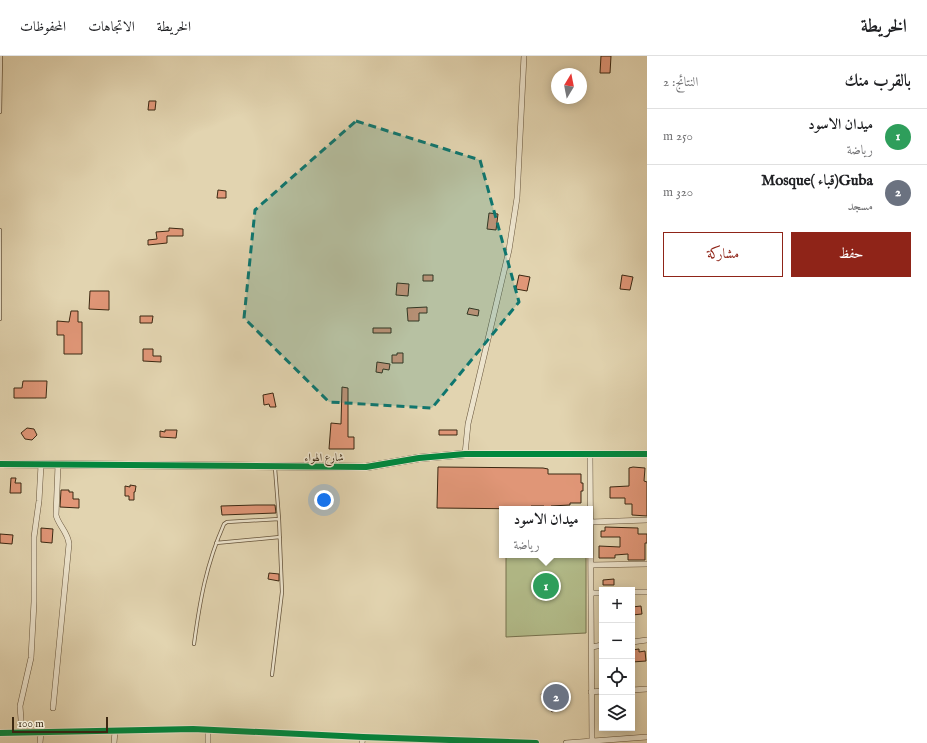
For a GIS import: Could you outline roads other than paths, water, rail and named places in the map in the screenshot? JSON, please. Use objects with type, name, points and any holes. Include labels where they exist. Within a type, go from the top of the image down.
[{"type":"street","points":[[465,454],[468,424],[508,250],[517,198],[524,56]]},
{"type":"street","name":"شارع الهواء","points":[[0,464],[366,467],[419,458],[465,454],[647,454]]},
{"type":"street","points":[[590,454],[591,506]]},
{"type":"street","points":[[22,732],[20,706],[30,658],[34,602],[34,534],[39,501],[41,465]]},
{"type":"street","points":[[53,708],[69,544],[68,538],[56,518],[58,465]]},
{"type":"street","points":[[593,522],[647,520]]},
{"type":"street","points":[[592,558],[592,742]]},
{"type":"street","points":[[592,565],[647,564]]},
{"type":"street","points":[[635,592],[647,592]]},
{"type":"street","points":[[591,593],[599,593]]},
{"type":"street","points":[[635,642],[647,640]]},
{"type":"street","points":[[592,647],[599,646]]},
{"type":"street","points":[[635,690],[647,689]]},
{"type":"street","points":[[591,692],[599,691]]},
{"type":"street","points":[[0,733],[208,729],[424,741],[536,743]]},
{"type":"street","points":[[208,729],[208,743]]},
{"type":"street","points":[[114,743],[115,730]]},
{"type":"street","points":[[40,743],[41,732]]},
{"type":"street","points":[[362,743],[363,737]]},
{"type":"street","points":[[566,743],[647,737]]},
{"type":"lane","points":[[0,112],[1,56]]},
{"type":"lane","points":[[0,230],[0,320]]},
{"type":"lane","points":[[272,675],[282,592],[280,519],[275,467]]},
{"type":"lane","points":[[194,644],[200,601],[207,567],[224,524],[227,522],[280,519]]},
{"type":"lane","points":[[216,543],[280,537]]},
{"type":"place","name":"ميدان الاسود","points":[[546,586]]},
{"type":"place","name":"Guba(قباء )Mosque","points":[[556,697]]}]
